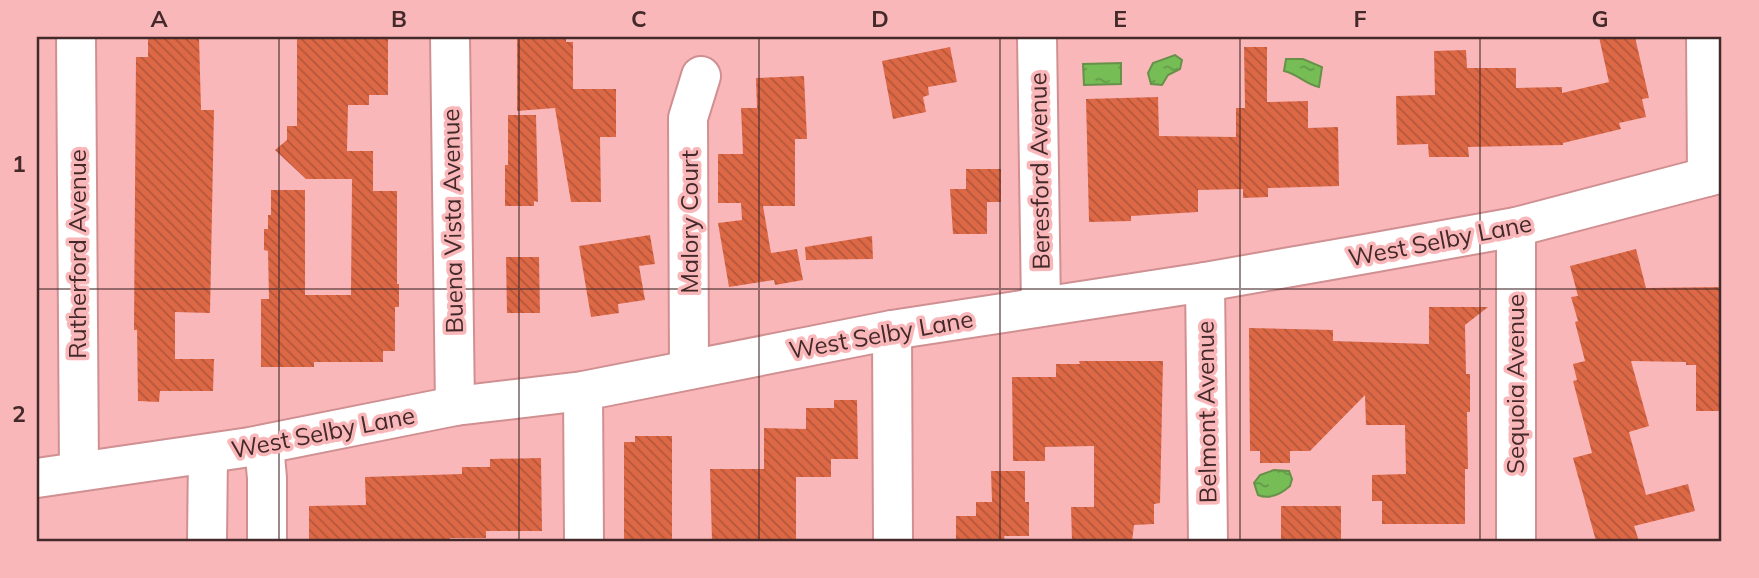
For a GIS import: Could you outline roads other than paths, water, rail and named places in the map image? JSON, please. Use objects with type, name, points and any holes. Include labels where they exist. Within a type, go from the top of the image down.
[{"type":"street","name":"Rutherford Avenue","points":[[76,37],[79,470]]},
{"type":"street","name":"Buena Vista Avenue","points":[[450,37],[455,406]]},
{"type":"street","name":"Beresford Avenue","points":[[1037,37],[1041,306]]},
{"type":"street","points":[[1706,37],[1715,175]]},
{"type":"street","name":"Malory Court","points":[[689,369],[688,118],[701,76]]},
{"type":"street","name":"West Selby Lane","points":[[37,478],[264,445],[455,406],[583,391],[892,330],[1205,282],[1516,227],[1715,175]]},
{"type":"street","name":"Sequoia Avenue","points":[[1516,227],[1516,541]]},
{"type":"street","name":"Belmont Avenue","points":[[1205,282],[1208,541]]},
{"type":"street","points":[[892,330],[893,541]]},
{"type":"street","points":[[583,391],[584,541]]},
{"type":"street","points":[[264,445],[267,541]]},
{"type":"street","points":[[207,541],[208,454]]},
{"type":"water","points":[[1175,55],[1182,60],[1180,69],[1168,75],[1162,85],[1151,84],[1148,73],[1153,63]]},
{"type":"water","points":[[1286,59],[1303,59],[1322,67],[1319,87],[1284,71]]},
{"type":"water","points":[[1121,63],[1121,84],[1084,85],[1083,64]]},
{"type":"water","points":[[1274,470],[1289,471],[1292,479],[1290,486],[1275,495],[1258,495],[1254,483],[1260,475]]}]
